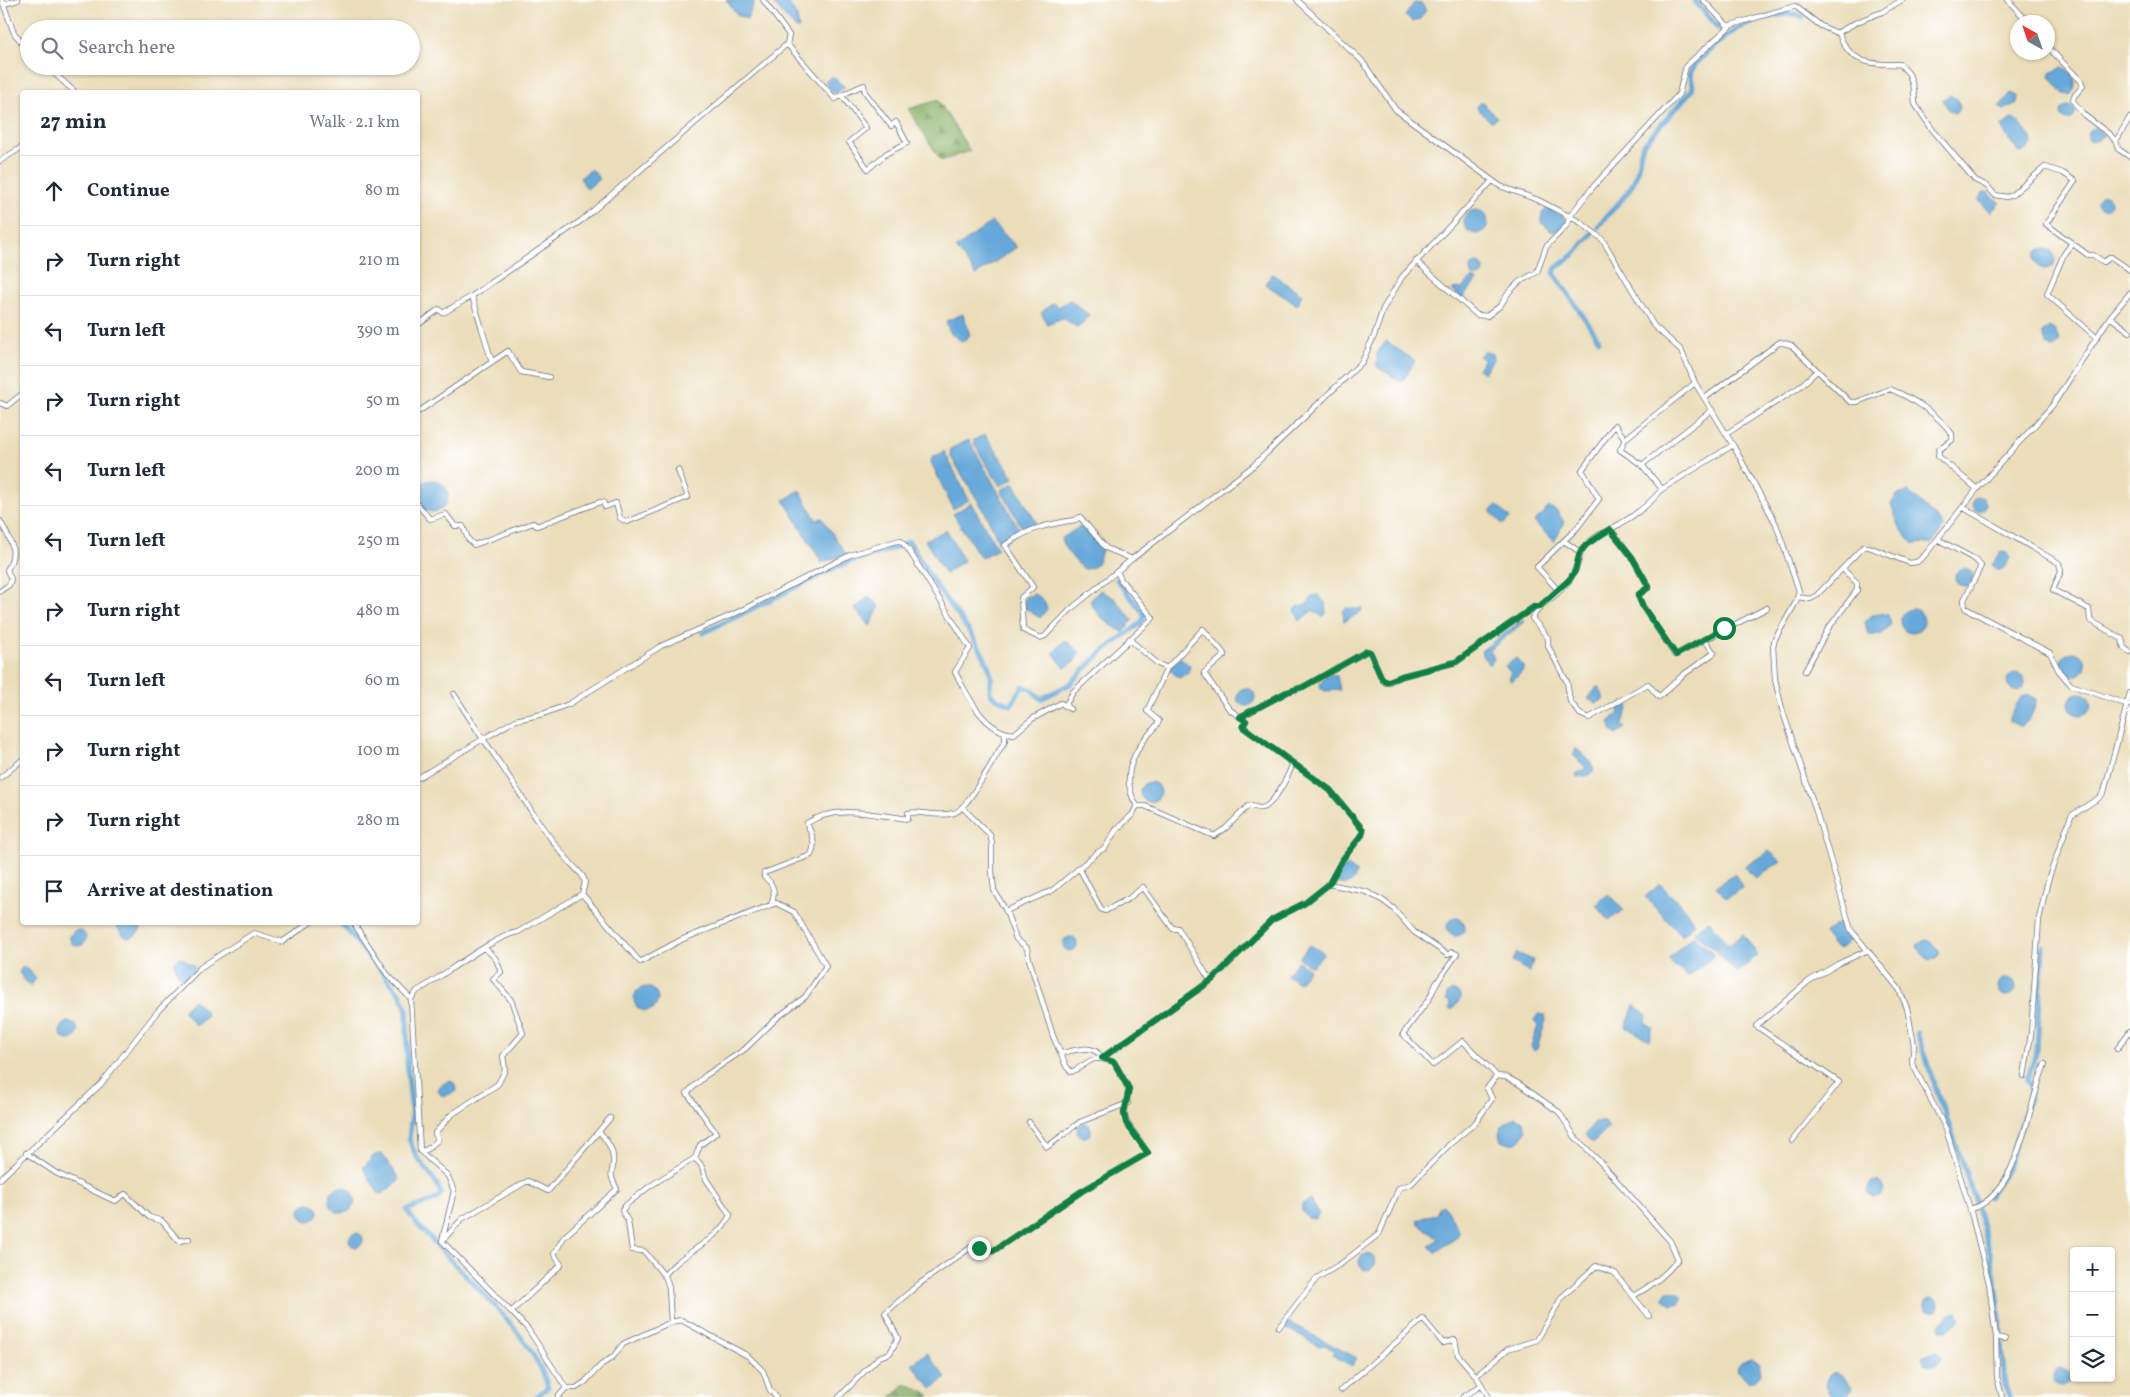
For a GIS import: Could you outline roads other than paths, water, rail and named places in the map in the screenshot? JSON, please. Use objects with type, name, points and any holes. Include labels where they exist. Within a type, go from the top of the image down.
[{"type":"street","points":[[18,0],[3,2],[14,33],[20,40]]},
{"type":"street","points":[[420,323],[439,309],[443,313],[472,296],[582,220],[787,44],[790,35],[762,0]]},
{"type":"street","points":[[1297,0],[1362,61],[1396,110],[1492,182],[1538,200],[1570,216],[1602,239],[1654,326],[1682,350],[1696,383],[1733,445],[1776,524],[1801,598],[1775,639],[1773,654],[1775,679],[1782,709],[1816,810],[1851,930],[1899,990],[1907,1008],[1914,1045],[1912,1063],[1946,1129],[1970,1209],[1989,1283],[1996,1337],[1997,1377],[2002,1397]]},
{"type":"street","points":[[1704,0],[1730,26]]},
{"type":"street","points":[[1839,33],[1902,0]]},
{"type":"street","points":[[2008,0],[2022,15]]},
{"type":"street","points":[[1416,261],[1477,315],[1487,316],[1500,306],[1519,282],[1538,272],[1546,247],[1567,225],[1570,216],[1592,188],[1679,94],[1686,66],[1730,26],[1795,6],[1821,26],[1839,33],[1849,52],[1868,64],[1900,64],[1909,74],[1914,89],[1915,104],[1932,129],[1975,180],[1988,186],[1995,195],[2007,197],[2012,195],[2045,167],[2063,173],[2075,181],[2059,207],[2046,223],[2088,256],[2093,255],[2104,262],[2111,256],[2130,270]]},
{"type":"street","points":[[787,44],[835,100],[842,96],[864,86],[865,92],[891,126],[896,122],[907,143],[887,153],[868,169],[849,142],[866,128],[842,96]]},
{"type":"street","points":[[2055,54],[2081,81],[2083,86],[2074,96],[2074,101],[2084,115],[2116,141],[2118,149],[2130,157]]},
{"type":"street","points":[[56,75],[73,90]]},
{"type":"street","points":[[2116,141],[2130,117]]},
{"type":"street","points":[[0,162],[20,148]]},
{"type":"street","points":[[1132,559],[1106,548],[1080,517],[1075,520],[1033,528],[1005,545],[1033,587],[1021,598],[1023,630],[1040,638],[1117,571],[1253,466],[1362,362],[1374,336],[1383,309],[1402,277],[1492,182]]},
{"type":"street","points":[[2072,243],[2064,254],[2047,294],[2060,308],[2097,338]]},
{"type":"street","points":[[1801,598],[1810,599],[1826,587],[1862,547],[1869,547],[1914,563],[1939,540],[1977,489],[2052,406],[2110,317],[2130,294]]},
{"type":"street","points":[[472,296],[492,362]]},
{"type":"street","points":[[2110,317],[2130,332]]},
{"type":"street","points":[[1705,398],[1780,342],[1791,345],[1850,402],[1857,402],[1890,389],[1906,396],[1932,414],[1952,434],[1952,440],[1939,450],[1938,456],[1977,489]]},
{"type":"street","points":[[420,411],[508,351],[521,372],[549,377]]},
{"type":"street","points":[[1726,434],[1798,388],[1817,370]]},
{"type":"street","points":[[1662,489],[1642,465],[1620,450],[1625,439],[1696,383]]},
{"type":"street","points":[[0,404],[7,406],[20,396]]},
{"type":"street","points":[[1642,465],[1712,410]]},
{"type":"street","points":[[1559,591],[1537,566],[1564,541],[1599,499],[1582,470],[1616,425],[1625,439]]},
{"type":"street","points":[[1704,639],[1714,653],[1682,675],[1659,697],[1648,684],[1589,718],[1580,714],[1570,701],[1567,682],[1548,646],[1548,638],[1532,618],[1540,606],[1559,591],[1575,571],[1580,552],[1594,538],[1655,498],[1662,489],[1733,445]]},
{"type":"street","points":[[420,507],[430,519],[446,514],[455,526],[463,526],[468,539],[474,545],[528,525],[542,524],[600,502],[603,502],[605,507],[616,503],[620,518],[627,522],[639,518],[688,497],[678,470]]},
{"type":"street","points":[[1964,508],[2059,563],[2061,571],[2054,590],[2089,609],[2090,620],[2122,639],[2124,648],[2130,652]]},
{"type":"street","points":[[0,521],[15,552],[7,570],[11,579],[10,585],[0,591]]},
{"type":"street","points":[[1610,529],[1632,557],[1649,587],[1638,595],[1643,607],[1676,655],[1767,608]]},
{"type":"street","points":[[420,777],[516,720],[569,704],[661,646],[736,613],[850,555],[900,540],[908,549],[970,648],[955,672],[985,721],[1005,734],[1014,734],[1053,706],[1061,703],[1070,709]]},
{"type":"street","points":[[1939,540],[1976,560],[1981,566],[1964,600],[1965,608],[2050,653],[2059,671],[2071,685],[2129,704]]},
{"type":"street","points":[[1564,541],[1580,552]]},
{"type":"street","points":[[1805,671],[1828,629],[1857,590],[1857,583],[1843,569]]},
{"type":"street","points":[[1065,706],[1073,692],[1153,618],[1121,580],[1117,571]]},
{"type":"street","points":[[1240,717],[1287,692],[1303,687],[1367,651],[1370,652],[1382,679],[1386,682],[1456,662],[1534,607],[1540,606]]},
{"type":"street","points":[[1102,1058],[1213,979],[1272,920],[1305,903],[1329,884],[1342,860],[1362,835],[1363,830],[1330,790],[1243,727],[1246,721],[1229,709],[1204,673],[1225,655],[1203,628],[1167,668],[1147,711],[1159,721],[1135,754],[1129,772],[1129,794],[1137,806]]},
{"type":"street","points":[[1129,639],[1158,664],[1167,668]]},
{"type":"street","points":[[442,1241],[454,1191],[448,1176],[420,1151],[412,999],[417,991],[486,948],[510,934],[518,932],[582,894],[584,882],[582,875],[547,835],[454,694]]},
{"type":"street","points":[[2024,1076],[2030,1034],[2039,919],[2048,880],[2071,816],[2100,797],[2104,792],[2115,743],[2128,715],[2130,694]]},
{"type":"street","points":[[771,904],[774,892],[772,883],[764,877],[764,873],[811,855],[814,849],[813,836],[807,823],[816,817],[852,812],[908,819],[908,812],[935,816],[956,813],[962,807],[1005,741],[1005,734]]},
{"type":"street","points":[[0,778],[20,762]]},
{"type":"street","points":[[1137,806],[1145,806],[1214,836],[1226,828],[1249,805],[1260,808],[1269,805],[1290,774],[1293,763]]},
{"type":"street","points":[[1006,911],[1053,890],[1105,848],[1116,830],[1132,815],[1137,806]]},
{"type":"street","points":[[839,1397],[879,1357],[890,1353],[898,1338],[885,1313],[919,1284],[973,1246],[988,1252],[993,1251],[1082,1191],[1148,1153],[1126,1123],[1124,1113],[1128,1103],[1129,1089],[1114,1062],[1102,1058],[1087,1060],[1071,1072],[1066,1066],[1062,1052],[1053,1036],[1028,959],[1027,948],[1016,939],[1006,911],[994,890],[990,835],[962,807]]},
{"type":"street","points":[[1079,868],[1101,909],[1105,911],[1128,899],[1143,887],[1173,929],[1178,928],[1208,977],[1213,979]]},
{"type":"street","points":[[1329,884],[1367,892],[1393,908],[1414,932],[1448,955],[1452,952],[1457,954],[1436,984],[1429,999],[1403,1034],[1433,1065],[1463,1041],[1497,1076],[1506,1077],[1519,1084],[1559,1112],[1574,1137],[1602,1164],[1675,1247],[1678,1259],[1673,1266],[1646,1289],[1634,1296]]},
{"type":"street","points":[[582,894],[640,962],[683,939],[776,903],[794,912],[826,966],[805,997],[778,1017],[746,1049],[705,1076],[688,1093],[716,1133],[700,1145],[695,1158],[650,1186],[626,1205],[622,1211],[628,1221],[632,1250],[644,1251],[664,1276],[669,1288],[671,1322]]},
{"type":"street","points":[[0,1179],[101,1084],[157,1012],[201,967],[254,933],[282,942],[307,925]]},
{"type":"street","points":[[355,925],[387,974],[412,999]]},
{"type":"street","points":[[420,1151],[426,1150],[438,1140],[435,1133],[451,1115],[498,1084],[505,1070],[503,1056],[523,1033],[511,1000],[493,979],[502,972],[499,964],[486,948]]},
{"type":"street","points":[[1792,1141],[1839,1082],[1756,1026],[1808,981],[1866,951]]},
{"type":"street","points":[[2117,1049],[2130,1031]]},
{"type":"street","points":[[1062,1052],[1088,1048],[1099,1053],[1102,1058]]},
{"type":"street","points":[[1970,1209],[1983,1206],[1999,1189],[2009,1171],[2035,1102],[2045,1064]]},
{"type":"street","points":[[1279,1327],[1317,1278],[1342,1263],[1379,1234],[1399,1188],[1411,1184],[1450,1144],[1475,1123],[1492,1099],[1487,1088],[1497,1076]]},
{"type":"street","points":[[1030,1122],[1047,1147],[1080,1122],[1128,1103]]},
{"type":"street","points":[[442,1241],[462,1219],[528,1181],[548,1191],[610,1118]]},
{"type":"street","points":[[512,1311],[562,1265],[554,1254],[564,1237],[617,1189],[610,1175],[613,1159],[610,1145],[599,1131]]},
{"type":"street","points":[[26,1153],[56,1173],[115,1202],[125,1194],[149,1217],[162,1221],[179,1242],[189,1239]]},
{"type":"street","points":[[664,1276],[692,1249],[723,1226],[730,1215],[706,1179],[701,1165],[695,1158]]},
{"type":"street","points":[[442,1241],[512,1311],[538,1344],[566,1388]]},
{"type":"street","points":[[1476,1376],[1508,1349],[1537,1340],[1562,1297],[1596,1266],[1615,1273],[1649,1316]]},
{"type":"street","points":[[1341,1390],[1423,1319],[1443,1343],[1455,1340],[1458,1355],[1476,1376],[1489,1397]]},
{"type":"street","points":[[558,1397],[566,1388],[576,1388],[585,1382],[601,1365],[613,1358],[622,1344],[671,1322],[681,1320],[730,1348],[743,1353],[763,1371],[770,1390],[776,1397]]},
{"type":"street","points":[[1996,1337],[2005,1340]]},
{"type":"street","points":[[1463,1397],[1482,1386]]},
{"type":"water","points":[[726,0],[755,1],[747,19],[737,15]]},
{"type":"water","points":[[770,0],[787,0],[797,17],[799,29],[796,29]]},
{"type":"water","points":[[1414,3],[1422,4],[1426,10],[1420,19],[1413,22],[1405,16]]},
{"type":"water","points":[[2062,67],[2070,72],[2074,79],[2075,87],[2070,95],[2064,94],[2050,77],[2051,73]]},
{"type":"water","points":[[832,76],[845,87],[834,94],[825,82]]},
{"type":"water","points":[[2011,93],[2018,96],[2017,103],[2004,110],[1999,107]]},
{"type":"water","points":[[1950,95],[1958,100],[1960,108],[1956,113],[1950,111],[1942,100]]},
{"type":"water","points":[[1482,102],[1497,117],[1494,121],[1490,121],[1477,108],[1478,104]]},
{"type":"water","points":[[2065,106],[2071,106],[2075,113],[2071,120],[2065,120],[2061,116],[2061,110]]},
{"type":"water","points":[[2011,119],[2017,120],[2031,138],[2032,144],[2026,151],[2020,152],[2012,145],[2001,127]]},
{"type":"water","points":[[2094,127],[2104,135],[2094,142],[2088,139],[2088,134]]},
{"type":"water","points":[[592,169],[599,179],[587,189],[580,178]]},
{"type":"water","points":[[1988,192],[2000,203],[1991,212],[1978,200],[1983,193]]},
{"type":"water","points":[[2101,195],[2107,195],[2111,202],[2107,209],[2101,209],[2097,205],[2097,199]]},
{"type":"water","points":[[1548,208],[1566,219],[1562,229],[1551,231],[1542,223],[1542,213]]},
{"type":"water","points":[[1476,210],[1485,213],[1488,222],[1485,231],[1476,234],[1467,231],[1464,222],[1467,213]]},
{"type":"water","points":[[992,222],[1017,247],[976,275],[956,248]]},
{"type":"water","points":[[2045,249],[2052,252],[2055,259],[2052,266],[2045,269],[2038,266],[2035,259],[2038,252]]},
{"type":"water","points":[[1474,263],[1480,263],[1484,270],[1480,277],[1474,277],[1470,273],[1470,267]]},
{"type":"water","points":[[1272,274],[1302,294],[1297,305],[1265,284]]},
{"type":"water","points":[[1472,278],[1477,280],[1462,299],[1452,290],[1456,288],[1461,289]]},
{"type":"water","points":[[1070,300],[1089,315],[1078,328],[1063,318],[1047,324],[1041,313],[1053,303],[1058,307]]},
{"type":"water","points":[[963,314],[970,335],[963,342],[950,333],[946,321]]},
{"type":"water","points":[[2049,327],[2054,330],[2060,342],[2053,349],[2047,345],[2042,333]]},
{"type":"water","points":[[1386,341],[1415,361],[1402,382],[1377,367],[1377,353]]},
{"type":"water","points":[[1484,351],[1492,354],[1493,359],[1484,373],[1478,369],[1484,359],[1479,356]]},
{"type":"water","points":[[985,434],[1014,478],[1000,486],[974,444],[974,440]]},
{"type":"water","points":[[969,440],[1020,531],[1000,545],[985,512],[951,457],[950,449]]},
{"type":"water","points":[[944,451],[969,500],[953,509],[931,462],[932,458]]},
{"type":"water","points":[[432,480],[443,485],[448,496],[443,507],[432,512],[421,507],[421,485]]},
{"type":"water","points":[[1014,483],[1037,524],[1023,530],[1001,490]]},
{"type":"water","points":[[800,490],[816,520],[822,518],[846,554],[822,563],[784,500]]},
{"type":"water","points":[[1909,492],[1945,526],[1932,543],[1913,544],[1900,528],[1891,504],[1897,495]]},
{"type":"water","points":[[1976,497],[1982,497],[1986,504],[1982,511],[1976,511],[1972,507],[1972,501]]},
{"type":"water","points":[[971,503],[998,549],[981,558],[953,514]]},
{"type":"water","points":[[1497,505],[1510,518],[1503,525],[1490,511]]},
{"type":"water","points":[[1549,507],[1557,511],[1564,522],[1554,542],[1534,522]]},
{"type":"water","points":[[1079,527],[1086,530],[1102,550],[1097,564],[1092,568],[1084,569],[1073,559],[1061,539]]},
{"type":"water","points":[[947,530],[964,561],[945,574],[925,540]]},
{"type":"water","points":[[2001,552],[2008,553],[2010,558],[2004,568],[1998,571],[1992,565]]},
{"type":"water","points":[[1964,568],[1970,571],[1973,577],[1970,583],[1964,586],[1958,583],[1955,577],[1958,571]]},
{"type":"water","points":[[1100,590],[1114,598],[1133,620],[1123,632],[1104,620],[1090,601]]},
{"type":"water","points":[[1033,594],[1042,599],[1047,609],[1040,618],[1023,607],[1025,598]]},
{"type":"water","points":[[1318,595],[1325,602],[1326,614],[1323,617],[1313,610],[1300,621],[1295,610],[1299,606],[1307,604],[1313,596]]},
{"type":"water","points":[[868,597],[880,606],[870,626],[855,609]]},
{"type":"water","points":[[1362,607],[1362,611],[1344,622],[1343,611],[1346,608],[1358,609]]},
{"type":"water","points":[[1912,609],[1920,613],[1924,621],[1920,629],[1912,633],[1904,629],[1900,621],[1904,613]]},
{"type":"water","points":[[1880,613],[1888,615],[1891,624],[1882,634],[1871,635],[1867,632],[1865,622],[1870,616]]},
{"type":"water","points":[[1523,619],[1525,621],[1490,650],[1494,659],[1491,664],[1488,664],[1481,651]]},
{"type":"water","points":[[1065,640],[1080,652],[1074,662],[1065,668],[1053,653]]},
{"type":"water","points":[[2073,652],[2082,655],[2085,664],[2082,673],[2073,676],[2064,673],[2061,664],[2064,655]]},
{"type":"water","points":[[1180,657],[1190,666],[1188,673],[1179,678],[1169,669]]},
{"type":"water","points":[[1516,658],[1524,666],[1522,672],[1511,682],[1509,677],[1511,673],[1505,666]]},
{"type":"water","points":[[2016,673],[2022,676],[2025,682],[2022,688],[2016,691],[2010,688],[2007,682],[2010,676]]},
{"type":"water","points":[[1332,674],[1337,676],[1340,690],[1325,691],[1321,688],[1320,684],[1326,676]]},
{"type":"water","points":[[1597,687],[1600,687],[1604,700],[1596,703],[1588,699]]},
{"type":"water","points":[[1246,688],[1252,691],[1255,697],[1252,703],[1246,706],[1240,703],[1237,697],[1240,691]]},
{"type":"water","points":[[2080,693],[2088,696],[2091,704],[2088,712],[2080,715],[2072,712],[2069,704],[2072,696]]},
{"type":"water","points":[[2028,695],[2036,699],[2033,711],[2021,727],[2009,721],[2009,718],[2021,697]]},
{"type":"water","points":[[1625,701],[1629,707],[1622,724],[1625,728],[1616,735],[1612,731],[1609,722],[1619,713],[1617,708]]},
{"type":"water","points":[[1576,748],[1590,761],[1594,770],[1590,775],[1577,777],[1576,774],[1586,768],[1573,755]]},
{"type":"water","points":[[1150,782],[1157,785],[1160,792],[1157,799],[1150,802],[1143,799],[1140,792],[1143,785]]},
{"type":"water","points":[[1769,851],[1781,861],[1756,878],[1744,867]]},
{"type":"water","points":[[1342,867],[1349,867],[1356,872],[1353,880],[1348,884],[1341,884],[1333,880]]},
{"type":"water","points":[[1735,874],[1743,888],[1726,898],[1716,886]]},
{"type":"water","points":[[1660,884],[1685,909],[1695,924],[1682,936],[1645,897]]},
{"type":"water","points":[[1608,894],[1624,910],[1609,920],[1596,905]]},
{"type":"water","points":[[1456,918],[1462,921],[1465,927],[1462,933],[1456,936],[1450,933],[1447,927],[1450,921]]},
{"type":"water","points":[[1709,920],[1728,945],[1717,952],[1694,932]]},
{"type":"water","points":[[116,925],[142,925],[138,933],[134,936],[129,938],[124,936]]},
{"type":"water","points":[[1835,925],[1839,925],[1850,940],[1841,948],[1836,949],[1824,934]]},
{"type":"water","points":[[78,930],[86,938],[78,946],[70,938]]},
{"type":"water","points":[[1743,934],[1758,955],[1737,973],[1718,954]]},
{"type":"water","points":[[1067,937],[1073,937],[1077,944],[1073,951],[1067,951],[1063,947],[1063,941]]},
{"type":"water","points":[[1691,937],[1695,937],[1715,955],[1688,977],[1670,962],[1669,958]]},
{"type":"water","points":[[1925,940],[1929,941],[1940,951],[1938,957],[1930,960],[1921,952],[1917,945]]},
{"type":"water","points":[[1309,945],[1322,951],[1323,954],[1314,965],[1310,966],[1299,958]]},
{"type":"water","points":[[1517,953],[1533,960],[1530,972],[1512,962]]},
{"type":"water","points":[[180,957],[195,966],[193,973],[183,980],[176,970],[174,962]]},
{"type":"water","points":[[1298,961],[1309,969],[1299,983],[1287,975]]},
{"type":"water","points":[[23,966],[36,978],[31,986],[25,982],[19,972]]},
{"type":"water","points":[[2007,978],[2013,981],[2016,987],[2013,993],[2007,996],[2001,993],[1998,987],[2001,981]]},
{"type":"water","points":[[646,987],[654,991],[658,999],[654,1007],[646,1011],[638,1007],[634,999],[638,991]]},
{"type":"water","points":[[1452,990],[1458,992],[1461,998],[1452,1010],[1449,1009],[1450,1002],[1446,1000],[1447,994]]},
{"type":"water","points":[[193,1000],[204,1009],[207,1016],[197,1025],[194,1024],[183,1010]]},
{"type":"water","points":[[1634,1005],[1647,1015],[1646,1024],[1653,1028],[1649,1040],[1626,1027]]},
{"type":"water","points":[[1538,1014],[1545,1015],[1546,1020],[1537,1049],[1534,1051],[1531,1046],[1538,1026],[1534,1021]]},
{"type":"water","points":[[69,1022],[75,1025],[78,1031],[75,1037],[69,1040],[63,1037],[60,1031],[63,1025]]},
{"type":"water","points":[[450,1080],[454,1083],[457,1091],[445,1096],[441,1095],[438,1091],[440,1086]]},
{"type":"water","points":[[1515,1117],[1523,1121],[1526,1130],[1524,1134],[1519,1140],[1510,1144],[1501,1141],[1499,1133],[1502,1126]]},
{"type":"water","points":[[1595,1122],[1605,1122],[1609,1128],[1593,1143],[1585,1134]]},
{"type":"water","points":[[1081,1123],[1087,1123],[1091,1130],[1087,1137],[1081,1137],[1077,1133],[1077,1127]]},
{"type":"water","points":[[382,1154],[399,1178],[398,1182],[382,1194],[378,1193],[363,1168],[373,1156]]},
{"type":"water","points":[[1876,1181],[1882,1183],[1884,1189],[1882,1195],[1876,1197],[1870,1195],[1868,1189],[1870,1183]]},
{"type":"water","points":[[342,1187],[351,1191],[355,1200],[351,1209],[342,1213],[333,1209],[329,1200],[333,1191]]},
{"type":"water","points":[[1311,1200],[1319,1214],[1316,1219],[1308,1218],[1302,1211],[1302,1204]]},
{"type":"water","points":[[305,1203],[313,1203],[318,1208],[316,1219],[305,1221],[300,1216],[300,1208]]},
{"type":"water","points":[[1443,1205],[1459,1230],[1457,1237],[1435,1253],[1429,1246],[1438,1239],[1417,1221],[1437,1214],[1438,1208]]},
{"type":"water","points":[[353,1233],[359,1233],[363,1240],[359,1247],[353,1247],[349,1243],[349,1237]]},
{"type":"water","points":[[1367,1254],[1375,1262],[1367,1270],[1359,1262]]},
{"type":"water","points":[[1668,1291],[1679,1294],[1682,1298],[1680,1303],[1671,1305],[1663,1298]]},
{"type":"water","points":[[1929,1298],[1935,1298],[1939,1305],[1935,1312],[1929,1312],[1925,1308],[1925,1302]]},
{"type":"water","points":[[1957,1312],[1961,1319],[1948,1330],[1940,1330],[1939,1324],[1949,1315]]},
{"type":"water","points":[[1288,1322],[1357,1358],[1352,1366],[1332,1355],[1334,1351],[1325,1345],[1318,1346],[1284,1327]]},
{"type":"water","points":[[1936,1351],[1941,1357],[1938,1364],[1933,1366],[1925,1365],[1922,1357]]},
{"type":"water","points":[[927,1353],[946,1378],[932,1389],[912,1364]]},
{"type":"water","points":[[1752,1358],[1759,1363],[1761,1374],[1755,1380],[1749,1382],[1736,1369],[1741,1362]]},
{"type":"water","points":[[2057,1368],[2065,1368],[2070,1373],[2070,1381],[2065,1386],[2057,1386],[2052,1381],[2052,1373]]},
{"type":"water","points":[[1835,1372],[1843,1376],[1852,1388],[1846,1397],[1833,1397],[1827,1389],[1826,1380],[1831,1373]]},
{"type":"waterway","points":[[1694,0],[1718,28]]},
{"type":"waterway","points":[[1598,227],[1630,189],[1637,173],[1643,145],[1692,90],[1693,85],[1690,73],[1698,62],[1727,36],[1745,25],[1781,15],[1790,14],[1803,17]]},
{"type":"waterway","points":[[1592,233],[1575,254],[1556,268],[1554,273],[1599,340]]},
{"type":"waterway","points":[[703,633],[847,563],[894,548],[909,541],[930,576],[971,634],[984,656],[991,676],[990,693],[1011,705],[1023,686],[1032,690],[1041,699],[1070,684],[1100,654],[1141,623],[1145,615],[1117,580]]},
{"type":"waterway","points":[[343,925],[401,995],[407,1011],[407,1064],[412,1114],[409,1139],[416,1156],[437,1184],[441,1194],[437,1199],[407,1210],[416,1223],[499,1310],[529,1348],[548,1387],[536,1397]]},
{"type":"waterway","points":[[1988,1197],[2007,1169],[2030,1095],[2030,1086],[2027,1080],[2037,1050],[2043,946]]},
{"type":"waterway","points":[[1917,1033],[1966,1172],[1991,1257],[1999,1305],[2005,1385],[2009,1397]]}]
